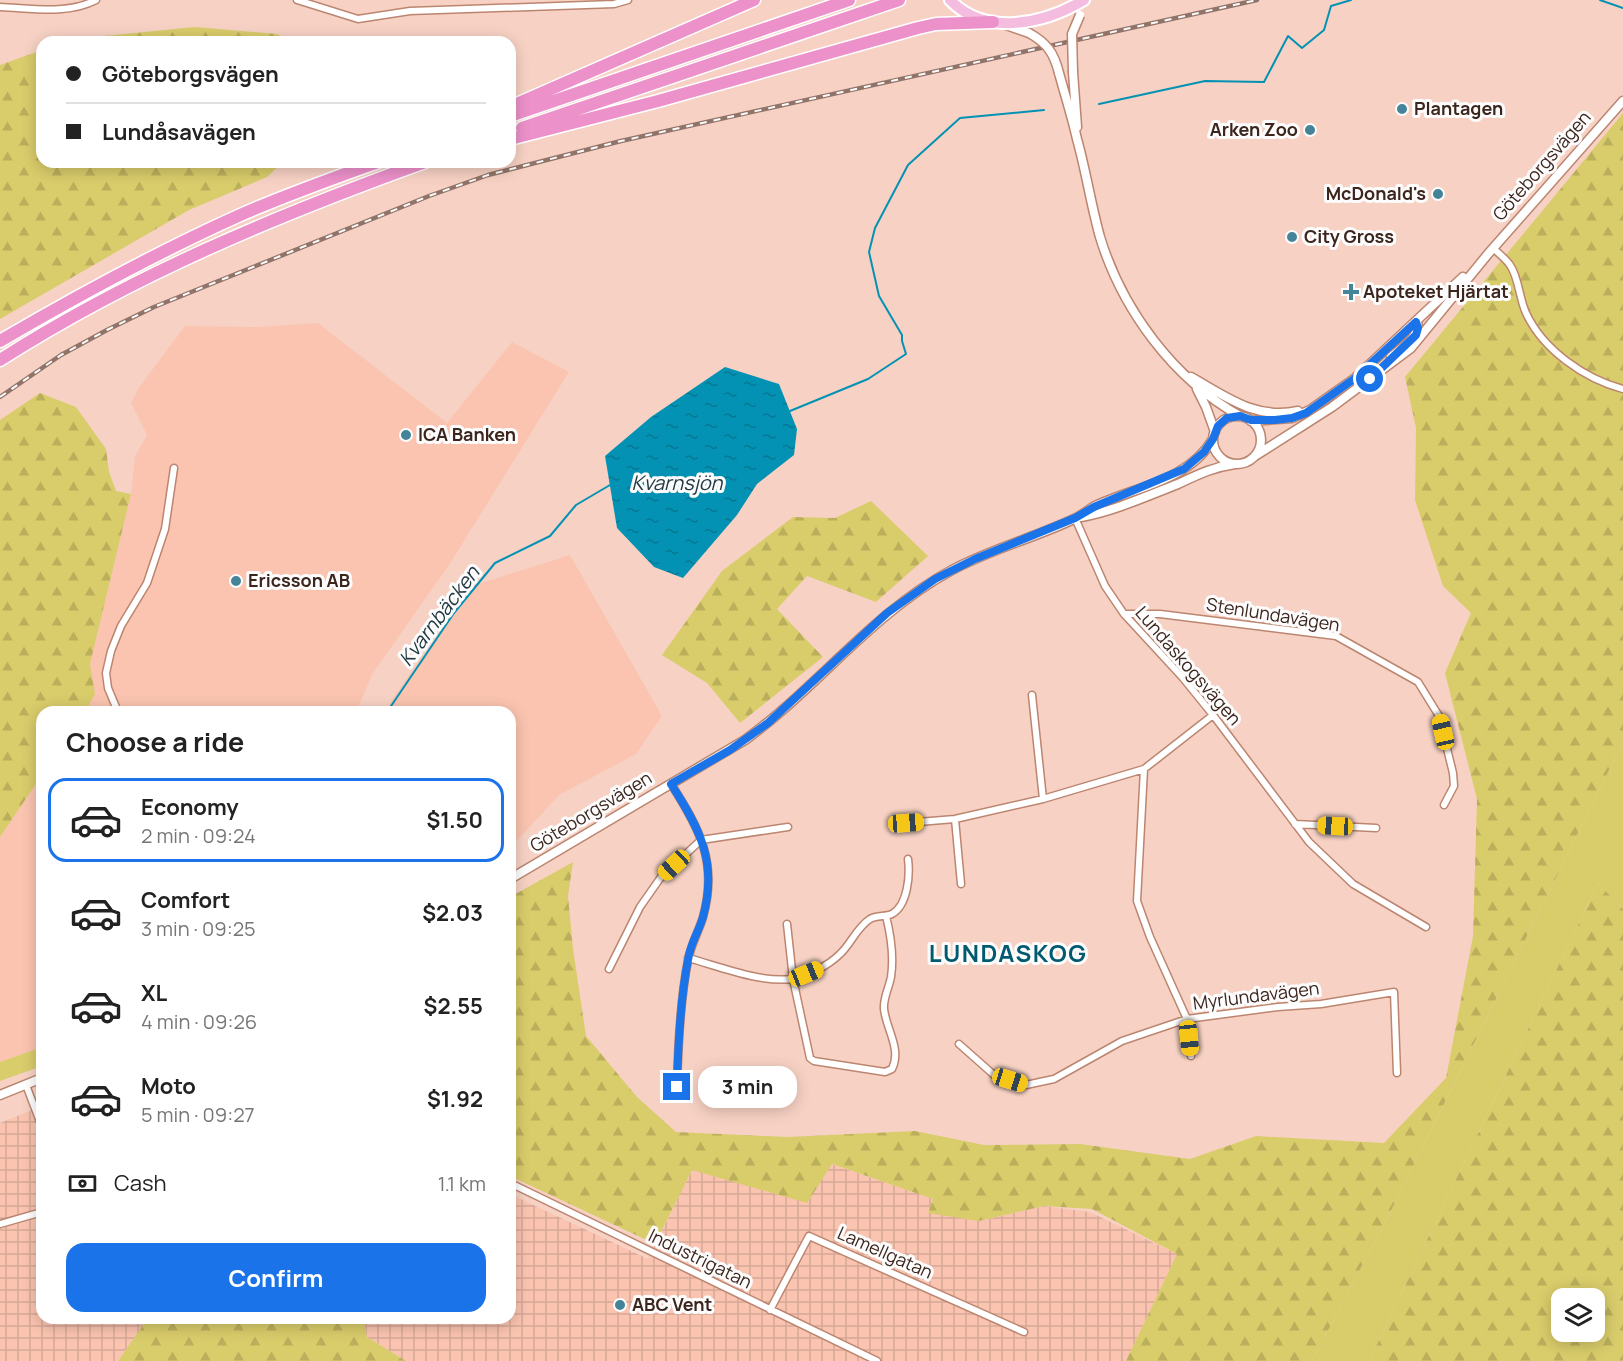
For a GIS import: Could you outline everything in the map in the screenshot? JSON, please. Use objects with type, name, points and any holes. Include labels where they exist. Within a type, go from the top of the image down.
[{"type":"highway","points":[[516,104],[754,0]]},
{"type":"highway","points":[[516,114],[849,0]]},
{"type":"highway","points":[[516,131],[899,0]]},
{"type":"highway","points":[[516,137],[658,101],[918,28],[936,24],[998,23]]},
{"type":"highway","points":[[0,341],[66,303],[184,241],[258,208],[362,168]]},
{"type":"highway","points":[[0,360],[139,281],[220,243],[331,196],[409,168]]},
{"type":"main road","points":[[953,3],[974,16],[998,23],[1048,17],[1085,0]]},
{"type":"street","points":[[0,7],[52,10],[83,7],[96,0]]},
{"type":"street","points":[[297,0],[358,19],[410,12],[614,4],[628,0]]},
{"type":"street","points":[[317,0],[322,7]]},
{"type":"street","points":[[1078,139],[1072,34],[1085,0]]},
{"type":"street","points":[[998,23],[1029,33],[1048,46],[1056,63],[1078,139],[1100,236],[1124,295],[1149,333],[1196,386],[1240,416],[1251,420],[1261,437],[1256,456],[1246,463],[1235,464],[1221,458],[1215,449],[1214,435],[1206,407],[1196,386]]},
{"type":"street","name":"Göteborgsvägen","points":[[1256,456],[1332,407],[1411,348],[1490,251],[1623,101]]},
{"type":"street","points":[[1490,251],[1510,265],[1526,314],[1542,338],[1570,363],[1589,375],[1623,389]]},
{"type":"street","name":"Göteborgsvägen","points":[[1251,420],[1292,418],[1306,413],[1321,403],[1354,379],[1490,251]]},
{"type":"street","points":[[1416,322],[1434,321]]},
{"type":"street","name":"Göteborgsvägen","points":[[1370,379],[1416,335],[1418,328],[1416,322]]},
{"type":"street","points":[[1184,373],[1242,406],[1263,413],[1292,412],[1321,403]]},
{"type":"street","points":[[1214,435],[1222,421],[1240,416]]},
{"type":"street","name":"Göteborgsvägen","points":[[516,875],[730,750],[768,723],[870,628],[912,594],[954,568],[1075,518],[1094,507],[1184,469],[1204,452],[1214,435]]},
{"type":"street","name":"Göteborgsvägen","points":[[1075,518],[1096,514],[1177,484],[1204,471],[1235,464]]},
{"type":"street","points":[[116,706],[105,673],[121,626],[147,583],[165,529],[174,468]]},
{"type":"street","name":"Lundaskogsvägen","points":[[1075,518],[1105,586],[1124,614],[1183,678],[1213,715],[1309,843],[1353,884],[1426,927]]},
{"type":"street","name":"Stenlundavägen","points":[[1124,614],[1160,614],[1336,636],[1418,682],[1439,716],[1452,773],[1454,786],[1444,805]]},
{"type":"street","points":[[1032,695],[1043,799]]},
{"type":"street","points":[[906,823],[955,819],[1043,799],[1144,769],[1213,715]]},
{"type":"street","points":[[1144,769],[1137,901],[1150,937],[1186,1019],[1191,1056]]},
{"type":"street","points":[[671,784],[696,826],[709,862],[710,892],[703,919],[688,958],[677,1087]]},
{"type":"street","points":[[955,819],[961,884]]},
{"type":"street","points":[[1294,824],[1376,828]]},
{"type":"street","points":[[609,969],[640,907],[661,877],[701,840],[741,832],[788,827]]},
{"type":"street","points":[[688,958],[765,978],[793,979],[819,969],[840,954],[869,920],[886,916],[901,906],[909,874],[908,859]]},
{"type":"street","points":[[787,924],[793,979],[810,1058],[814,1061],[880,1072],[890,1071],[895,1056],[884,1009],[891,978],[892,956],[891,934],[886,916]]},
{"type":"street","name":"Myrlundavägen","points":[[959,1044],[994,1075],[1026,1085],[1054,1079],[1122,1041],[1186,1019],[1321,1004],[1394,992],[1397,1073]]},
{"type":"street","points":[[0,1095],[36,1081]]},
{"type":"street","points":[[26,1085],[36,1111]]},
{"type":"street","name":"Industrigatan","points":[[516,1186],[877,1361]]},
{"type":"street","points":[[0,1224],[36,1214]]},
{"type":"street","name":"Lamellgatan","points":[[770,1310],[809,1236],[1024,1332]]},
{"type":"shaded area","points":[[318,323],[447,423],[512,342],[569,372],[449,565],[373,673],[359,706],[88,706],[95,694],[90,664],[131,494],[135,456],[147,435],[131,403],[138,389],[185,326],[257,327]]},
{"type":"shaded area","points":[[570,555],[662,716],[636,754],[559,795],[516,842],[516,706],[389,706],[472,586]]},
{"type":"shaded area","points":[[36,784],[36,1049],[0,1062],[0,837]]},
{"type":"shaded area","points":[[36,1108],[36,1324],[144,1324],[118,1361],[0,1361],[0,1123]]},
{"type":"shaded area","points":[[831,1164],[933,1199],[928,1212],[979,1221],[1044,1206],[1090,1212],[1177,1254],[1126,1361],[406,1361],[367,1337],[364,1324],[516,1324],[516,1197],[648,1259],[692,1170],[807,1202]]},
{"type":"green space","points":[[195,27],[281,36],[104,36]]},
{"type":"green space","points":[[36,52],[36,168],[277,168],[267,177],[189,210],[0,319],[0,65]]},
{"type":"green space","points":[[1623,113],[1623,742],[1395,1203],[1312,1361],[1126,1361],[1177,1254],[1092,1209],[1044,1206],[979,1221],[928,1213],[933,1199],[832,1164],[807,1203],[692,1170],[655,1244],[516,1179],[516,894],[573,862],[568,896],[586,1036],[637,1097],[676,1132],[788,1137],[915,1131],[984,1145],[1080,1144],[1190,1159],[1256,1136],[1384,1143],[1446,1078],[1473,936],[1477,799],[1445,673],[1471,613],[1443,586],[1415,500],[1416,428],[1405,377]]},
{"type":"green space","points":[[40,393],[76,407],[106,449],[109,472],[116,491],[131,494],[90,664],[95,694],[88,706],[36,706],[36,784],[0,837],[0,420]]},
{"type":"green space","points":[[871,501],[928,556],[876,602],[807,576],[777,609],[823,657],[740,723],[707,683],[662,655],[722,571],[793,517],[835,518]]},
{"type":"green space","points":[[1623,742],[1623,909],[1598,883],[1369,1361],[1312,1361],[1395,1203]]},
{"type":"green space","points":[[1598,883],[1623,909],[1623,1361],[1369,1361]]},
{"type":"green space","points":[[36,1049],[36,1068],[0,1081],[0,1062]]},
{"type":"green space","points":[[144,1324],[364,1324],[367,1337],[406,1361],[118,1361]]},
{"type":"water","name":"Kvarnsjön","points":[[725,367],[779,384],[797,429],[794,455],[757,484],[737,515],[683,578],[654,567],[617,528],[605,456],[651,417]]},
{"type":"waterway","name":"Kvarnbäcken","points":[[1099,104],[1205,81],[1264,82],[1288,36],[1302,48],[1324,30],[1331,6],[1351,0]]},
{"type":"waterway","name":"Kvarnbäcken","points":[[1600,0],[1623,8]]},
{"type":"waterway","name":"Kvarnbäcken","points":[[790,411],[868,379],[906,354],[902,335],[879,296],[869,252],[875,228],[908,165],[960,118],[1044,110]]},
{"type":"waterway","name":"Kvarnbäcken","points":[[391,706],[454,613],[495,563],[550,536],[576,505],[610,485]]},
{"type":"railway","points":[[516,168],[621,141],[1257,0]]},
{"type":"railway","points":[[0,397],[61,355],[154,307],[429,196],[515,168]]},
{"type":"place","name":"Plantagen","points":[[1402,109]]},
{"type":"place","name":"Arken Zoo","points":[[1310,130]]},
{"type":"place","name":"McDonald's","points":[[1438,194]]},
{"type":"place","name":"City Gross","points":[[1292,237]]},
{"type":"place","name":"Apoteket Hjärtat","points":[[1351,292]]},
{"type":"place","name":"ICA Banken","points":[[406,435]]},
{"type":"place","name":"Ericsson AB","points":[[236,581]]},
{"type":"place","name":"ABC Vent","points":[[620,1305]]},
{"type":"district","name":"LUNDASKOG","points":[[1008,954]]},
{"type":"route","points":[[677,1087],[688,958],[703,919],[710,892],[709,862],[696,826],[671,784],[730,750],[768,723],[887,613],[935,579],[954,568],[1075,518],[1094,507],[1184,469],[1204,452],[1218,426],[1227,418],[1240,416],[1251,420],[1275,420],[1306,413],[1354,379],[1416,322],[1418,331],[1416,335],[1370,379]]}]
